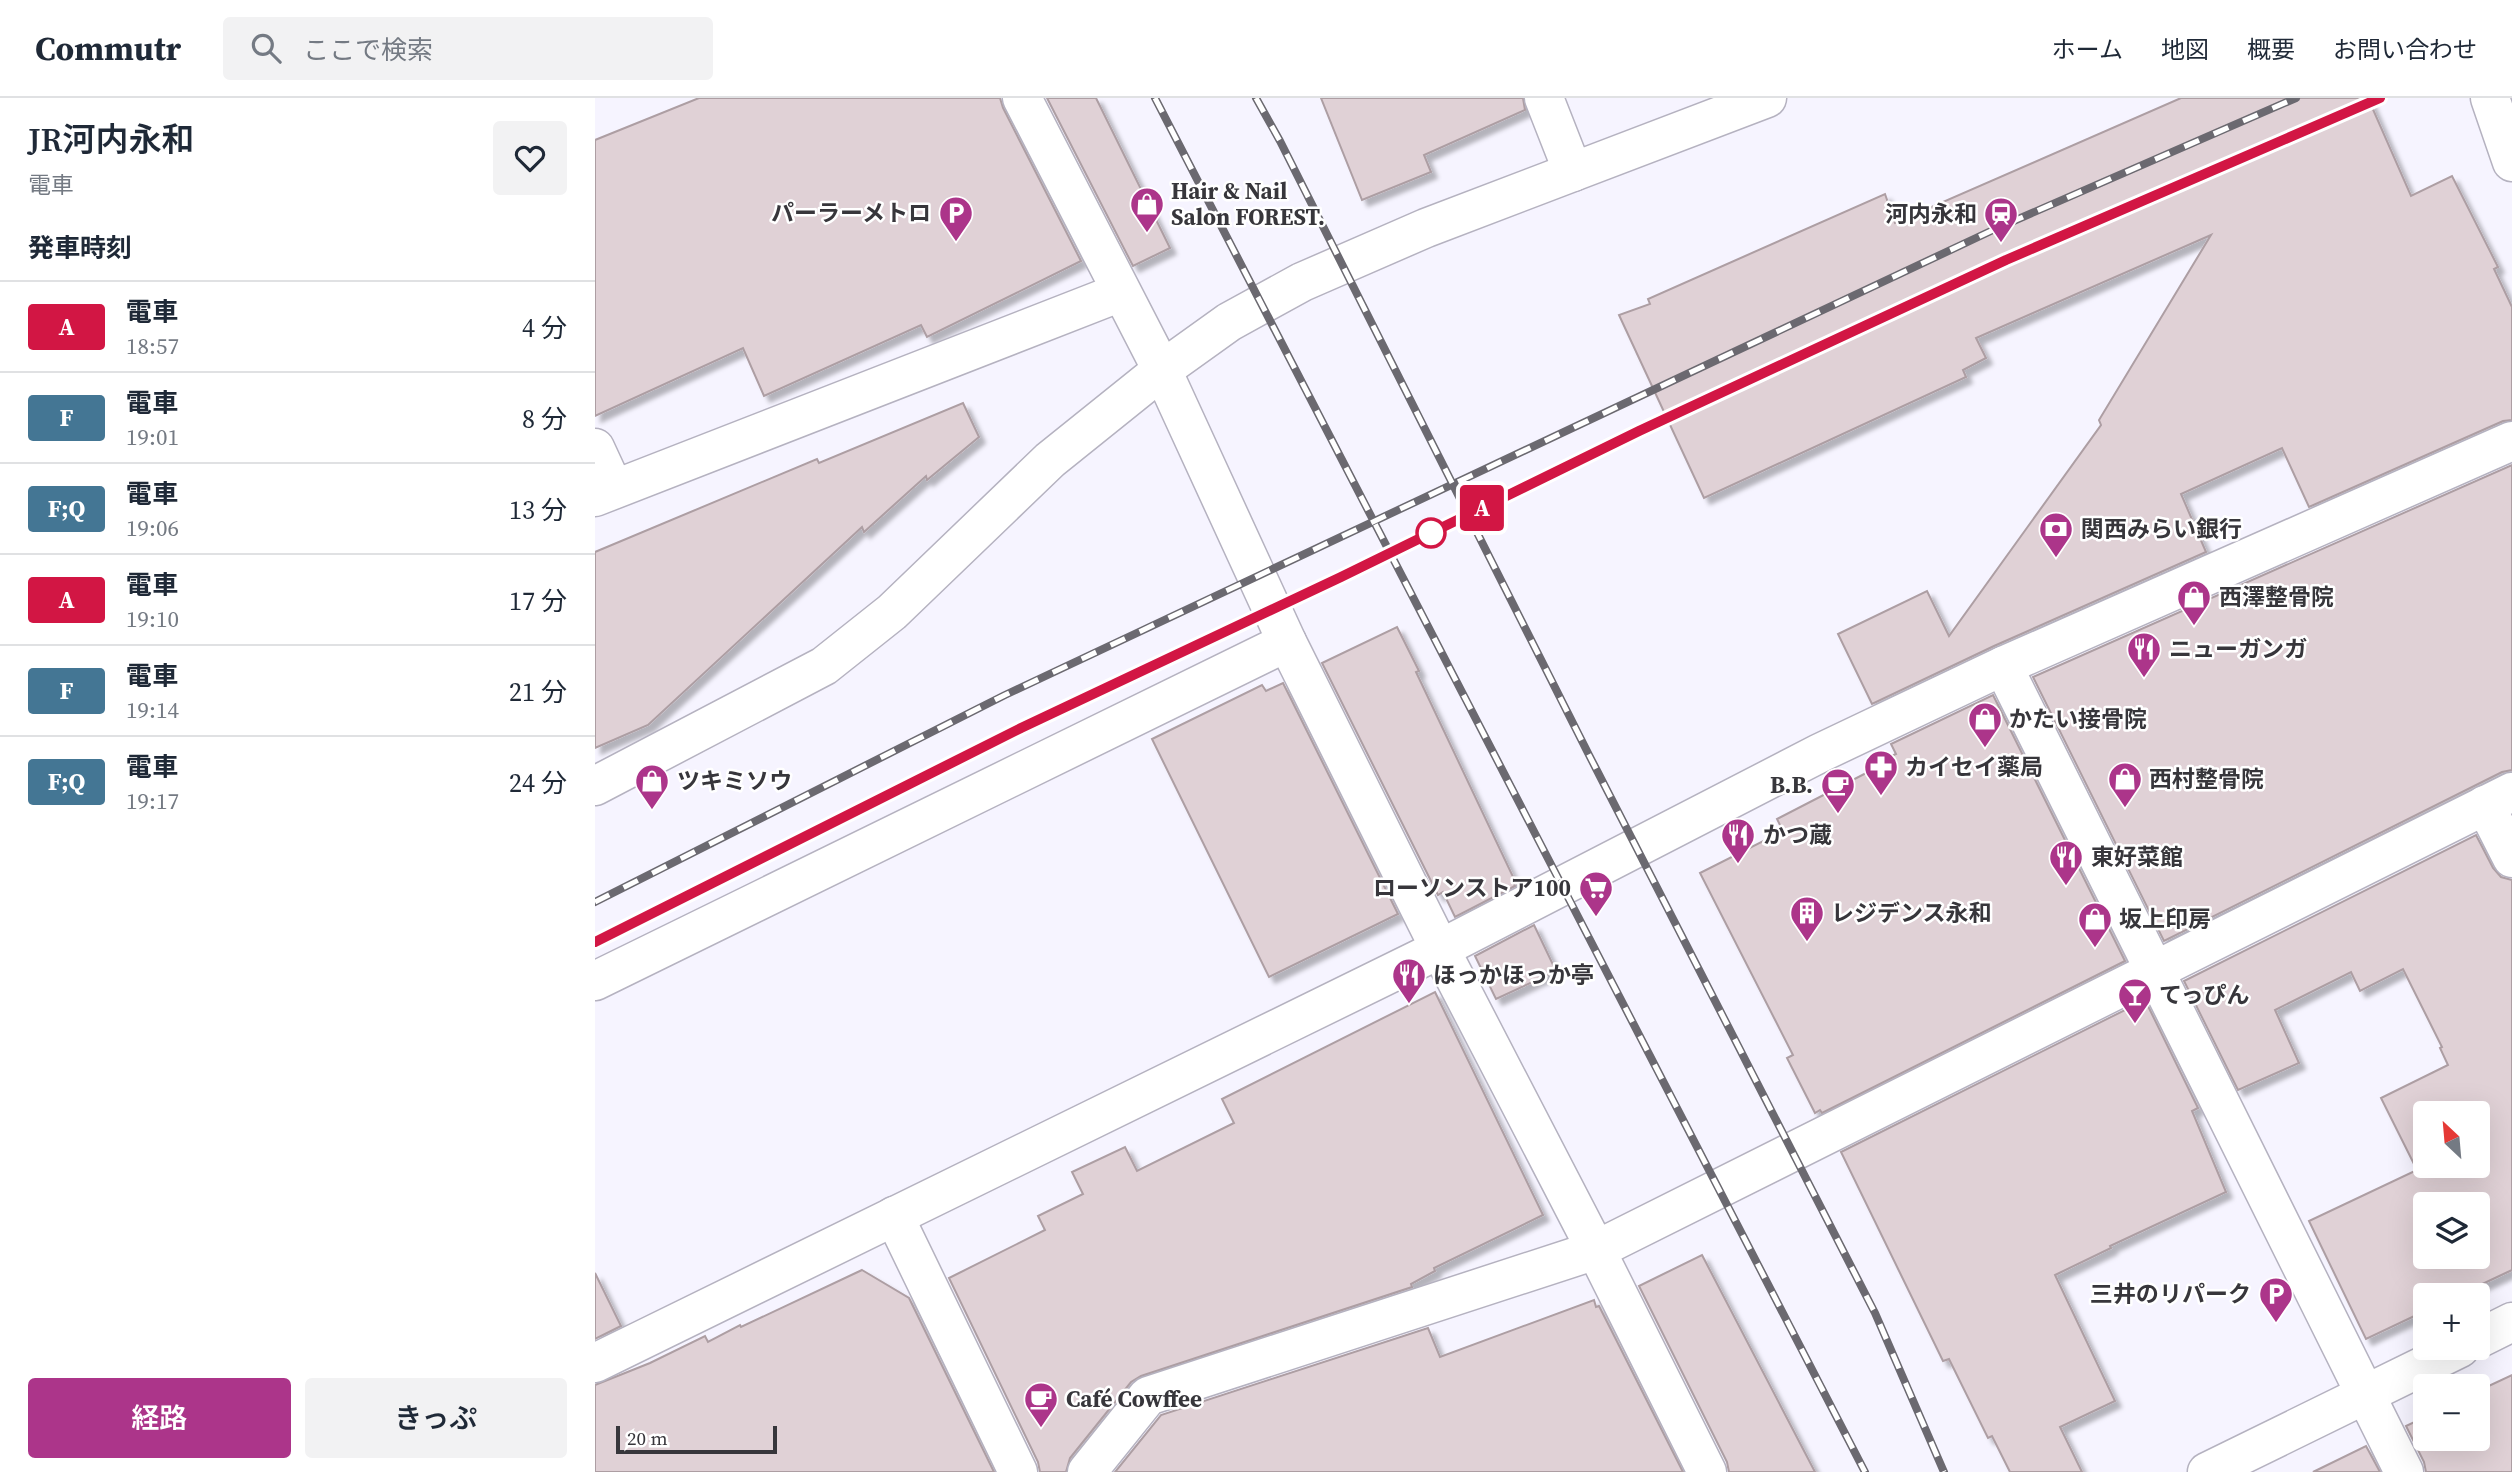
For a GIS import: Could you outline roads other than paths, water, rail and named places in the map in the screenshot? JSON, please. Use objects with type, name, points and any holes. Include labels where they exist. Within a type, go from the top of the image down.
[{"type":"street","points":[[1022,98],[1162,370],[1287,642],[1440,949],[1707,1472]]},
{"type":"street","points":[[1544,98],[1573,172]]},
{"type":"street","points":[[595,786],[824,666],[892,612],[1049,460],[1162,370],[1229,322],[1302,282],[1426,228],[1767,98]]},
{"type":"street","points":[[595,448],[605,493],[1121,292]]},
{"type":"street","points":[[595,1363],[1440,949],[1820,753],[2003,666],[2512,441]]},
{"type":"street","points":[[595,981],[1287,642]]},
{"type":"street","points":[[2003,666],[2404,1472]]},
{"type":"street","points":[[1087,1472],[1148,1396],[1596,1250],[2499,798],[2512,858]]},
{"type":"street","points":[[894,1216],[1018,1472]]},
{"type":"street","points":[[2490,1333],[2512,1322]]},
{"type":"street","points":[[2207,1472],[2435,1360]]},
{"type":"railway","points":[[1155,98],[1865,1472]]},
{"type":"railway","points":[[1256,98],[1875,1313],[1944,1472]]},
{"type":"railway","points":[[595,902],[1005,695],[1993,230],[2296,98]]},
{"type":"railway","points":[[595,943],[1021,728],[1639,431],[2006,260],[2380,98]]},
{"type":"train","name":"A","points":[[595,942],[1021,728],[1341,577],[1639,431],[2006,260],[2380,98]]},
{"type":"place","name":"Hair & Nail Salon FOREST.","points":[[1147,234]]},
{"type":"place","name":"パーラーメトロ","points":[[956,243]]},
{"type":"place","name":"河内永和","points":[[2001,244]]},
{"type":"place","name":"関西みらい銀行","points":[[2056,559]]},
{"type":"place","name":"西澤整骨院","points":[[2194,627]]},
{"type":"place","name":"ニューガンガ","points":[[2144,679]]},
{"type":"place","name":"かたい接骨院","points":[[1985,749]]},
{"type":"place","name":"カイセイ薬局","points":[[1881,797]]},
{"type":"place","name":"西村整骨院","points":[[2125,809]]},
{"type":"place","name":"ツキミソウ","points":[[652,811]]},
{"type":"place","name":"B.B.","points":[[1838,815]]},
{"type":"place","name":"かつ蔵","points":[[1738,865]]},
{"type":"place","name":"東好菜館","points":[[2066,887]]},
{"type":"place","name":"ローソンストア100","points":[[1596,918]]},
{"type":"place","name":"レジデンス永和","points":[[1807,943]]},
{"type":"place","name":"坂上印房","points":[[2095,949]]},
{"type":"place","name":"ほっかほっか亭","points":[[1409,1005]]},
{"type":"place","name":"てっぴん","points":[[2135,1025]]},
{"type":"place","name":"三井のリパーク","points":[[2276,1324]]},
{"type":"place","name":"Café Cowffee","points":[[1041,1429]]}]
